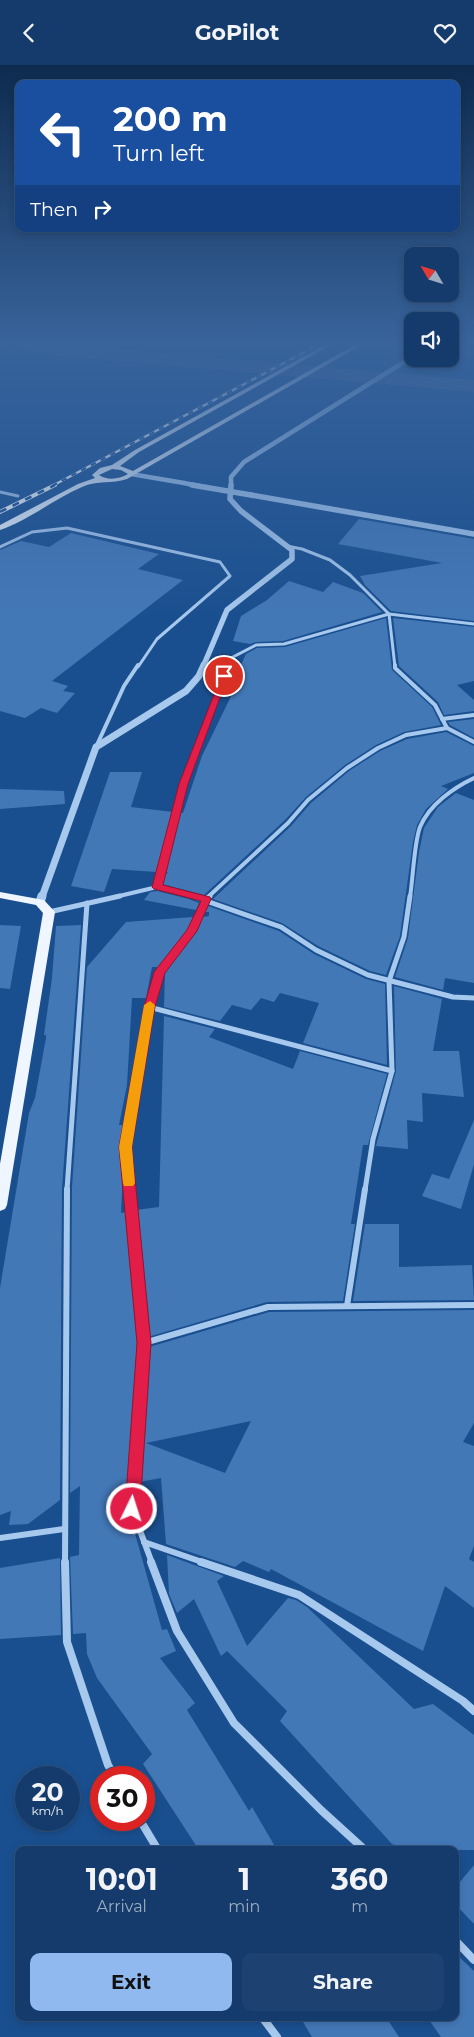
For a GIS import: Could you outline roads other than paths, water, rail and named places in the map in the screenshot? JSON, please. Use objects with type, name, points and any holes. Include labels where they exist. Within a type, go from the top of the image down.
[{"type":"main road","points":[[114,467],[121,461],[167,435]]},
{"type":"main road","points":[[0,528],[80,485],[99,479],[120,480],[149,466],[203,435]]},
{"type":"main road","points":[[99,479],[95,475],[99,470],[114,467],[128,470],[131,474]]},
{"type":"main road","points":[[0,895],[40,902],[49,912],[0,1205]]},
{"type":"street","points":[[96,747],[186,691],[199,676],[228,610],[292,559],[292,550],[242,511],[230,499],[232,477],[244,463],[288,435]]},
{"type":"street","points":[[131,474],[474,533]]},
{"type":"street","points":[[0,492],[18,496]]},
{"type":"street","points":[[0,547],[22,534],[43,528],[67,528],[220,562],[230,575],[157,639],[124,686],[96,747],[40,902]]},
{"type":"street","points":[[286,546],[302,549],[330,560],[350,575],[389,614],[396,668],[435,705],[447,728],[474,742]]},
{"type":"street","points":[[157,887],[184,784],[231,658],[256,645],[284,644],[389,614],[474,624]]},
{"type":"street","points":[[442,719],[474,715]]},
{"type":"street","points":[[360,1846],[234,1723],[177,1631],[132,1509],[144,1343],[125,1147],[149,1007],[160,972],[192,931],[206,899],[288,823],[308,800],[347,768],[378,748],[406,735],[447,728]]},
{"type":"street","points":[[348,1306],[373,1139],[392,1071],[389,981],[404,937],[420,828],[430,810],[461,784],[474,778]]},
{"type":"street","points":[[49,912],[157,887],[206,899],[281,927],[316,950],[368,975],[453,997],[474,998]]},
{"type":"street","points":[[87,903],[67,1182],[64,1529],[67,1642],[109,1766]]},
{"type":"street","points":[[149,1007],[392,1071]]},
{"type":"street","points":[[144,1343],[268,1307],[474,1305]]},
{"type":"street","points":[[0,1538],[64,1529]]},
{"type":"street","points":[[144,1542],[299,1595],[462,1701],[474,1711]]},
{"type":"street","points":[[147,1831],[156,1846]]},
{"type":"street","points":[[459,1944],[474,1960]]},
{"type":"street","points":[[265,2021],[277,2037]]},
{"type":"railway","points":[[52,486],[148,435]]},
{"type":"railway","points":[[0,512],[55,485]]}]
